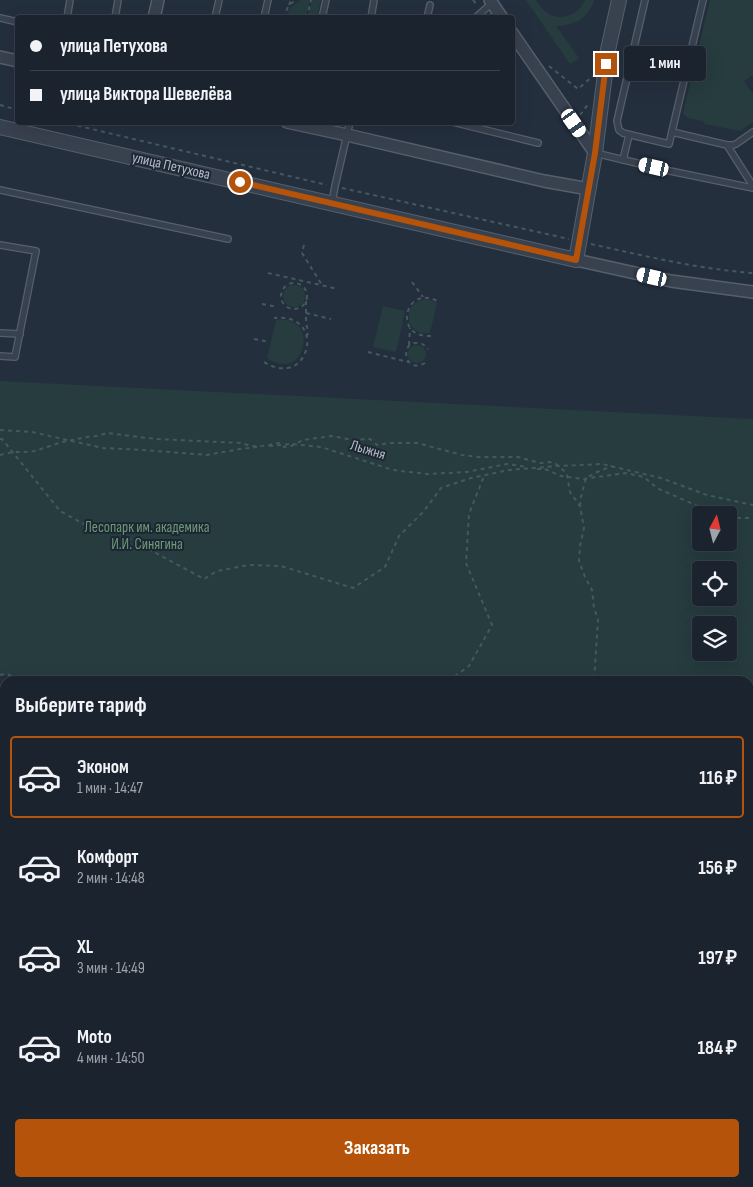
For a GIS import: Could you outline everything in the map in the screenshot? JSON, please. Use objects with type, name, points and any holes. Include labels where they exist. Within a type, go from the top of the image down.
[{"type":"street","points":[[155,15],[158,0]]},
{"type":"street","points":[[576,260],[595,153],[608,50],[619,0]]},
{"type":"street","points":[[491,1],[500,15]]},
{"type":"street","points":[[515,37],[595,153]]},
{"type":"street","points":[[0,57],[15,61]]},
{"type":"street","points":[[301,125],[544,181],[589,189]]},
{"type":"street","name":"улица Петухова","points":[[0,127],[671,281],[753,292]]},
{"type":"lane","points":[[68,15],[70,0]]},
{"type":"lane","points":[[115,15],[118,0]]},
{"type":"lane","points":[[216,15],[219,0]]},
{"type":"lane","points":[[265,15],[268,0]]},
{"type":"lane","points":[[323,15],[326,0]]},
{"type":"lane","points":[[372,15],[374,0]]},
{"type":"lane","points":[[645,0],[616,121],[620,132],[669,144],[703,0]]},
{"type":"lane","points":[[478,15],[491,1]]},
{"type":"lane","points":[[428,15],[430,5]]},
{"type":"lane","points":[[0,18],[15,21]]},
{"type":"lane","points":[[332,203],[349,125]]},
{"type":"lane","points":[[465,125],[538,143]]},
{"type":"lane","points":[[672,132],[728,145],[736,144],[753,132]]},
{"type":"lane","points":[[623,160],[629,135]]},
{"type":"lane","points":[[728,145],[753,187]]},
{"type":"lane","points":[[595,153],[670,171],[753,187]]},
{"type":"lane","points":[[0,190],[228,239]]},
{"type":"lane","points":[[0,245],[36,251],[15,357],[0,356]]},
{"type":"lane","points":[[0,333],[20,334]]},
{"type":"path","points":[[290,0],[290,5]]},
{"type":"path","points":[[285,15],[290,5],[296,0]]},
{"type":"path","points":[[308,15],[310,0]]},
{"type":"path","points":[[537,69],[545,63],[578,90],[606,64]]},
{"type":"path","points":[[0,105],[15,109]]},
{"type":"path","points":[[75,125],[683,264],[725,271],[753,273]]},
{"type":"path","points":[[304,246],[302,253],[322,286]]},
{"type":"path","points":[[268,273],[338,289]]},
{"type":"path","points":[[264,362],[276,368],[288,368],[298,364],[305,354],[308,343],[307,292],[301,284],[292,282],[281,290],[280,295],[283,304],[290,309],[300,308],[306,301]]},
{"type":"path","points":[[412,282],[423,297]]},
{"type":"path","points":[[408,362],[406,354],[409,346],[410,328],[406,317],[409,306],[423,297],[439,302]]},
{"type":"path","points":[[262,304],[277,307]]},
{"type":"path","points":[[306,313],[331,319]]},
{"type":"path","points":[[274,318],[293,320],[302,327],[307,338]]},
{"type":"path","points":[[410,328],[418,335],[431,336]]},
{"type":"path","points":[[254,338],[269,342]]},
{"type":"path","points":[[409,346],[418,342],[428,349]]},
{"type":"path","points":[[368,352],[417,366],[425,363]]},
{"type":"path","name":"Лыжня","points":[[0,430],[32,432],[103,448],[208,455],[240,449],[296,444],[321,447],[393,470],[428,474],[467,472],[507,464],[545,469],[567,477],[586,478],[626,473],[644,477],[657,488],[698,506]]},
{"type":"path","points":[[0,454],[36,451],[62,442],[107,433],[156,439],[242,443],[248,446],[265,446]]},
{"type":"path","points":[[296,444],[303,440],[331,436],[352,440],[370,439],[376,445],[417,443],[462,455],[478,457],[518,456],[540,463],[550,462],[556,464],[564,471],[570,492],[580,506]]},
{"type":"path","points":[[0,438],[60,511],[84,524],[106,526],[204,579],[217,571],[249,565],[281,566],[353,588],[385,567],[399,536],[424,511],[441,488],[471,478],[509,470],[602,464],[661,478],[707,495],[753,505]]},
{"type":"path","points":[[594,676],[598,619],[594,608],[592,590],[584,577],[579,561],[584,528],[580,506],[582,488],[586,478],[612,466]]},
{"type":"path","points":[[455,676],[469,666],[492,624],[466,563],[469,514],[485,475]]},
{"type":"path","points":[[738,518],[753,518]]},
{"type":"path","points":[[0,675],[12,676]]},
{"type":"green space","points":[[301,0],[310,0],[306,15],[286,15],[292,6]]},
{"type":"green space","points":[[312,0],[321,0],[317,15],[308,15]]},
{"type":"green space","points":[[526,0],[536,0],[547,13],[552,16],[564,17],[578,10],[585,0],[594,0],[588,12],[580,20],[556,26],[579,58],[570,64]]},
{"type":"green space","points":[[710,0],[753,0],[753,75],[744,81],[753,94],[753,122],[740,131],[704,124],[704,121],[688,118],[683,113]]},
{"type":"green space","points":[[294,285],[302,288],[305,296],[302,304],[294,307],[286,304],[283,296],[286,288]]},
{"type":"green space","points":[[428,299],[437,303],[430,333],[421,333],[414,330],[410,324],[410,311],[413,305],[419,301]]},
{"type":"green space","points":[[383,306],[405,311],[396,352],[373,347]]},
{"type":"green space","points":[[276,320],[290,321],[299,327],[303,336],[303,346],[299,356],[291,362],[280,364],[267,358]]},
{"type":"green space","points":[[413,345],[421,345],[426,350],[424,361],[413,363],[408,358],[408,350]]},
{"type":"green space","name":"Лесопарк им. академика И.И. Синягина","points":[[0,381],[753,419],[753,676],[0,675]]},
{"type":"route","points":[[240,182],[576,260],[595,153],[606,64]]}]
